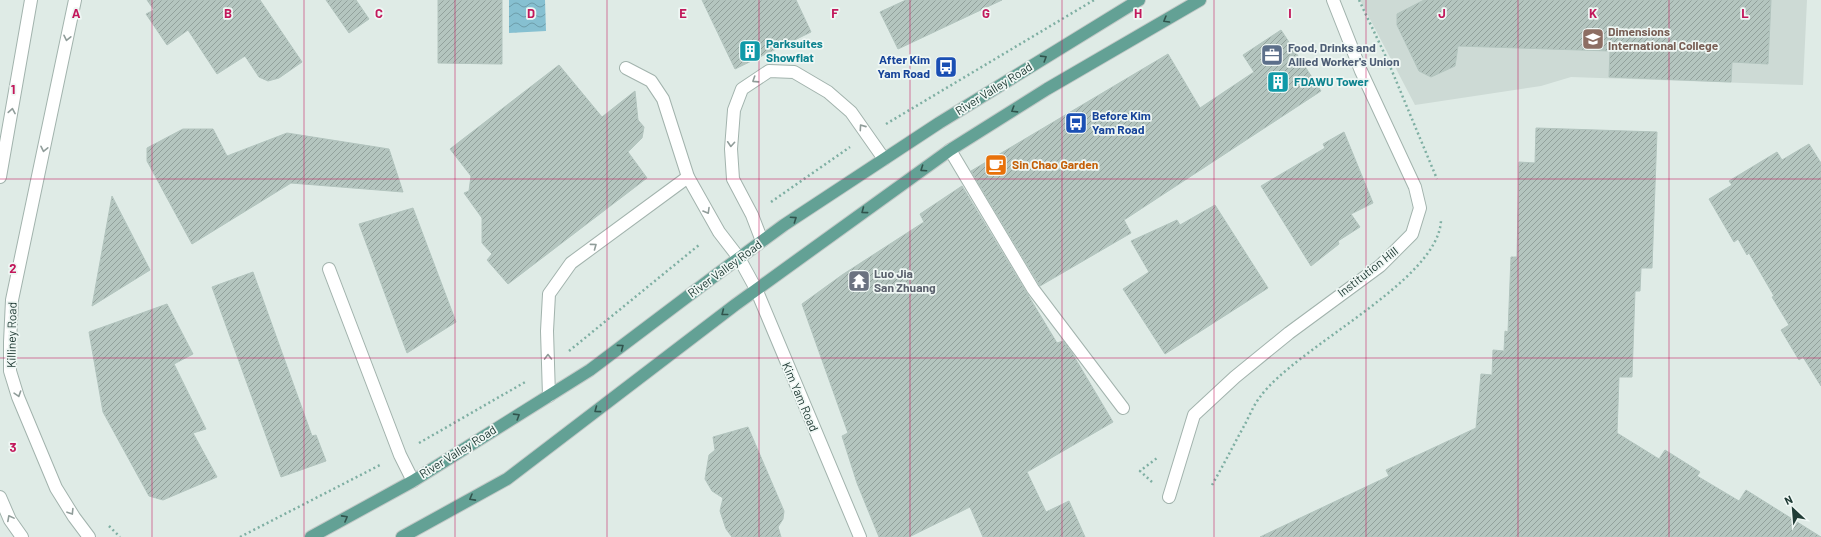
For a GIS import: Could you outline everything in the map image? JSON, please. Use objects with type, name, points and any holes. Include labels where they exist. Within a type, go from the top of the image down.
[{"type":"main road","name":"River Valley Road","points":[[311,537],[413,481],[590,370],[762,241],[884,159],[1139,0]]},
{"type":"main road","points":[[402,537],[506,479],[756,289],[950,150],[1047,89],[1200,0]]},
{"type":"street","points":[[0,176],[31,0]]},
{"type":"street","name":"Killiney Road","points":[[75,0],[16,278],[5,342],[10,371],[28,423],[56,488],[74,517],[89,537]]},
{"type":"street","name":"Institution Hill","points":[[1168,498],[1194,415],[1235,377],[1289,333],[1380,266],[1398,250],[1412,234],[1420,208],[1415,187],[1361,71],[1333,0]]},
{"type":"street","name":"Kim Yam Road","points":[[626,68],[651,81],[663,99],[688,177],[719,232],[739,258],[756,289],[860,537]]},
{"type":"street","points":[[762,241],[752,215],[733,179],[731,149],[734,110],[742,89],[769,71],[794,72],[828,92],[846,107],[868,135],[884,159]]},
{"type":"street","points":[[950,150],[1033,289],[1123,408]]},
{"type":"street","points":[[549,396],[549,294],[571,263],[688,177]]},
{"type":"street","points":[[329,269],[400,455],[413,481]]},
{"type":"street","points":[[0,497],[10,520],[22,537]]},
{"type":"path","points":[[771,202],[868,135],[1094,0]]},
{"type":"path","points":[[1359,0],[1390,66],[1438,184]]},
{"type":"path","points":[[1212,485],[1260,397],[1283,372],[1369,308],[1415,269],[1434,244],[1441,217]]},
{"type":"path","points":[[240,537],[400,455],[548,368],[699,245]]},
{"type":"path","points":[[1158,457],[1140,471],[1168,498]]},
{"type":"path","points":[[107,524],[120,537]]},
{"type":"shaded area","name":"Dimensions International College","points":[[1360,0],[1807,0],[1803,85],[1571,77],[1541,86],[1415,105]]},
{"type":"water","points":[[509,0],[545,0],[546,31],[509,33]]},
{"type":"building","points":[[147,0],[260,0],[302,62],[279,78],[268,81],[259,77],[245,56],[217,74],[188,30],[167,45],[146,14],[154,10]]},
{"type":"building","points":[[326,0],[356,0],[369,19],[349,33]]},
{"type":"building","points":[[438,0],[502,0],[502,64],[438,63]]},
{"type":"building","name":"Parksuites Showflat","points":[[702,0],[796,0],[811,32],[735,69]]},
{"type":"building","points":[[906,0],[1002,0],[898,49],[880,12]]},
{"type":"building","name":"Dimensions International College","points":[[1424,0],[1771,0],[1768,64],[1732,62],[1731,82],[1609,77],[1610,51],[1458,46],[1455,66],[1431,77],[1419,71],[1397,25],[1397,14]]},
{"type":"building","points":[[1281,30],[1321,91],[1124,220],[1131,233],[1040,286],[971,171],[1168,54],[1200,108],[1254,72],[1243,55]]},
{"type":"building","points":[[559,65],[602,117],[635,91],[638,120],[644,127],[642,138],[628,152],[647,178],[508,284],[487,260],[492,254],[482,243],[482,218],[464,193],[469,191],[471,176],[450,149]]},
{"type":"building","points":[[1536,128],[1657,132],[1652,268],[1641,268],[1640,291],[1635,291],[1632,377],[1619,377],[1617,433],[1659,459],[1665,450],[1700,472],[1697,476],[1739,501],[1746,490],[1821,537],[1260,537],[1389,476],[1386,470],[1476,428],[1481,374],[1492,375],[1493,350],[1504,351],[1505,331],[1508,332],[1511,257],[1517,257],[1519,162],[1535,163]]},
{"type":"building","points":[[183,129],[213,129],[227,156],[287,133],[389,149],[403,192],[291,183],[192,244],[147,161],[147,148]]},
{"type":"building","points":[[1344,132],[1373,203],[1351,214],[1360,227],[1338,241],[1339,244],[1311,266],[1261,186],[1325,148],[1323,144]]},
{"type":"building","points":[[1809,144],[1821,163],[1821,386],[1803,357],[1799,360],[1781,330],[1789,325],[1772,297],[1774,296],[1749,253],[1747,255],[1738,239],[1734,242],[1709,199],[1732,185],[1729,181],[1777,152],[1782,160]]},
{"type":"building","points":[[962,186],[1057,343],[1063,341],[1072,353],[1113,422],[1027,472],[1046,512],[1069,501],[1085,537],[983,537],[970,507],[909,537],[879,537],[857,483],[842,436],[848,433],[802,304],[842,275],[924,222],[920,214]]},
{"type":"building","points":[[112,196],[150,270],[92,306]]},
{"type":"building","points":[[1215,205],[1268,288],[1165,354],[1123,289],[1149,272],[1131,241],[1177,220],[1180,225]]},
{"type":"building","points":[[413,208],[456,322],[407,353],[359,224]]},
{"type":"building","points":[[253,272],[312,436],[316,435],[326,461],[281,477],[212,287]]},
{"type":"building","points":[[167,304],[193,354],[174,364],[206,429],[193,433],[217,477],[163,500],[149,496],[103,412],[89,332]]},
{"type":"building","points":[[748,427],[784,511],[783,519],[778,527],[781,537],[732,537],[726,529],[720,511],[723,498],[712,491],[705,479],[709,455],[715,450],[713,437]]},
{"type":"place","name":"Dimensions International College","points":[[1593,39]]},
{"type":"place","name":"Parksuites Showflat","points":[[750,51]]},
{"type":"place","name":"Food, Drinks and Allied Worker's Union","points":[[1272,55]]},
{"type":"place","name":"After Kim Yam Road","points":[[946,67]]},
{"type":"place","name":"FDAWU Tower","points":[[1278,82]]},
{"type":"place","name":"Before Kim Yam Road","points":[[1076,123]]},
{"type":"place","name":"Sin Chao Garden","points":[[996,165]]},
{"type":"place","name":"Luo Jia San Zhuang","points":[[859,281]]}]
